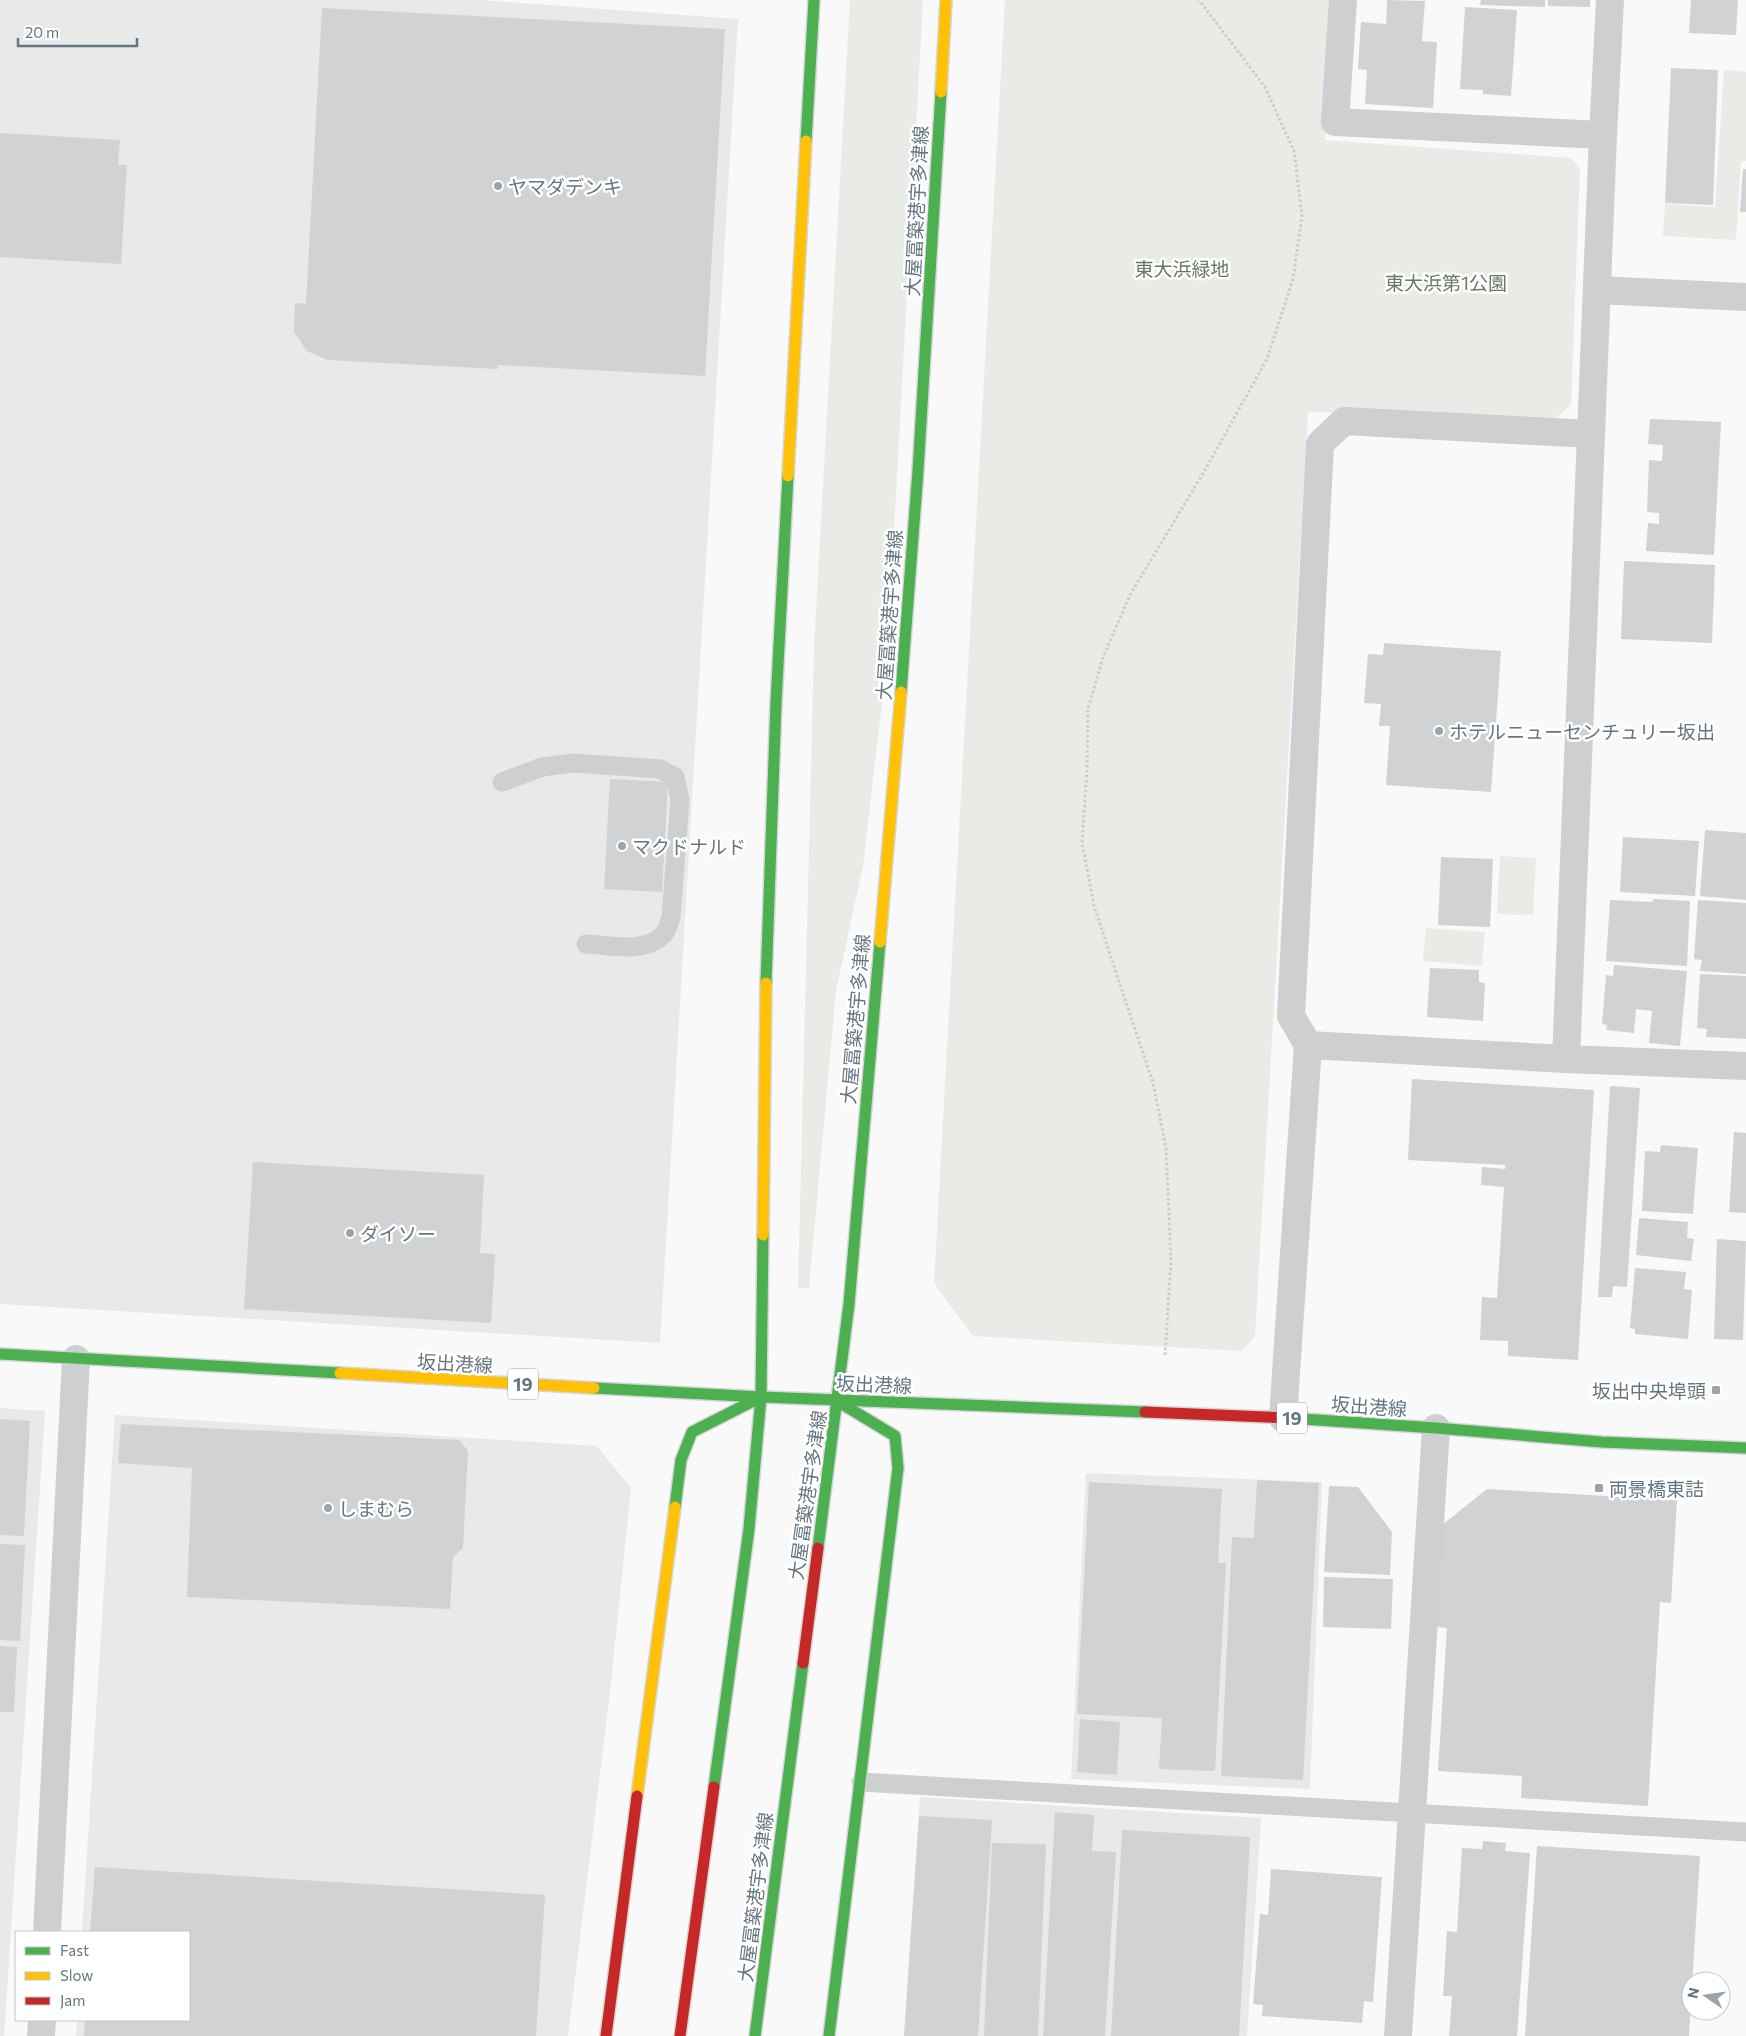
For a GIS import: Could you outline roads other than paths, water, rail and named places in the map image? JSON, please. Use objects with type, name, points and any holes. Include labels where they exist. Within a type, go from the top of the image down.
[{"type":"main road","points":[[680,2036],[749,1529],[761,1398],[765,1021],[776,702],[814,0]]},
{"type":"main road","name":"大屋冨築港宇多津線","points":[[755,2036],[849,1304],[919,462],[946,0]]},
{"type":"main road","name":"坂出港線","points":[[0,1354],[761,1398],[1283,1418],[1436,1428],[1602,1442],[1746,1448]]},
{"type":"main road","points":[[606,2036],[681,1460],[692,1432],[761,1398]]},
{"type":"main road","points":[[829,2036],[898,1468],[895,1436],[837,1400]]},
{"type":"street","points":[[1343,0],[1335,122],[1603,135]]},
{"type":"street","points":[[1566,1059],[1590,434],[1610,0]]},
{"type":"street","points":[[1597,290],[1746,297]]},
{"type":"street","points":[[1283,1418],[1308,1045],[1291,1016],[1320,444],[1344,421],[1590,434]]},
{"type":"street","points":[[1308,1045],[1566,1059],[1746,1066]]},
{"type":"street","points":[[47,1931],[76,1359]]},
{"type":"street","points":[[1398,2036],[1436,1428]]},
{"type":"street","points":[[41,2036],[42,2021]]},
{"type":"lane","points":[[502,782],[542,767],[573,763],[660,769],[676,777],[680,800],[671,917],[663,935],[647,944],[632,947],[586,944]]},
{"type":"lane","points":[[861,1782],[1746,1832]]},
{"type":"place","name":"ヤマダデンキ","points":[[498,186]]},
{"type":"place","name":"ホテルニューセンチュリー坂出","points":[[1439,731]]},
{"type":"place","name":"マクドナルド","points":[[622,846]]},
{"type":"place","name":"ダイソー","points":[[350,1233]]},
{"type":"place","name":"坂出中央埠頭","points":[[1716,1390]]},
{"type":"place","name":"両景橋東詰","points":[[1599,1488]]},
{"type":"place","name":"しまむら","points":[[328,1508]]},
{"type":"park label","name":"東大浜緑地","points":[[1182,268]]},
{"type":"park label","name":"東大浜第1公園","points":[[1446,282]]}]
